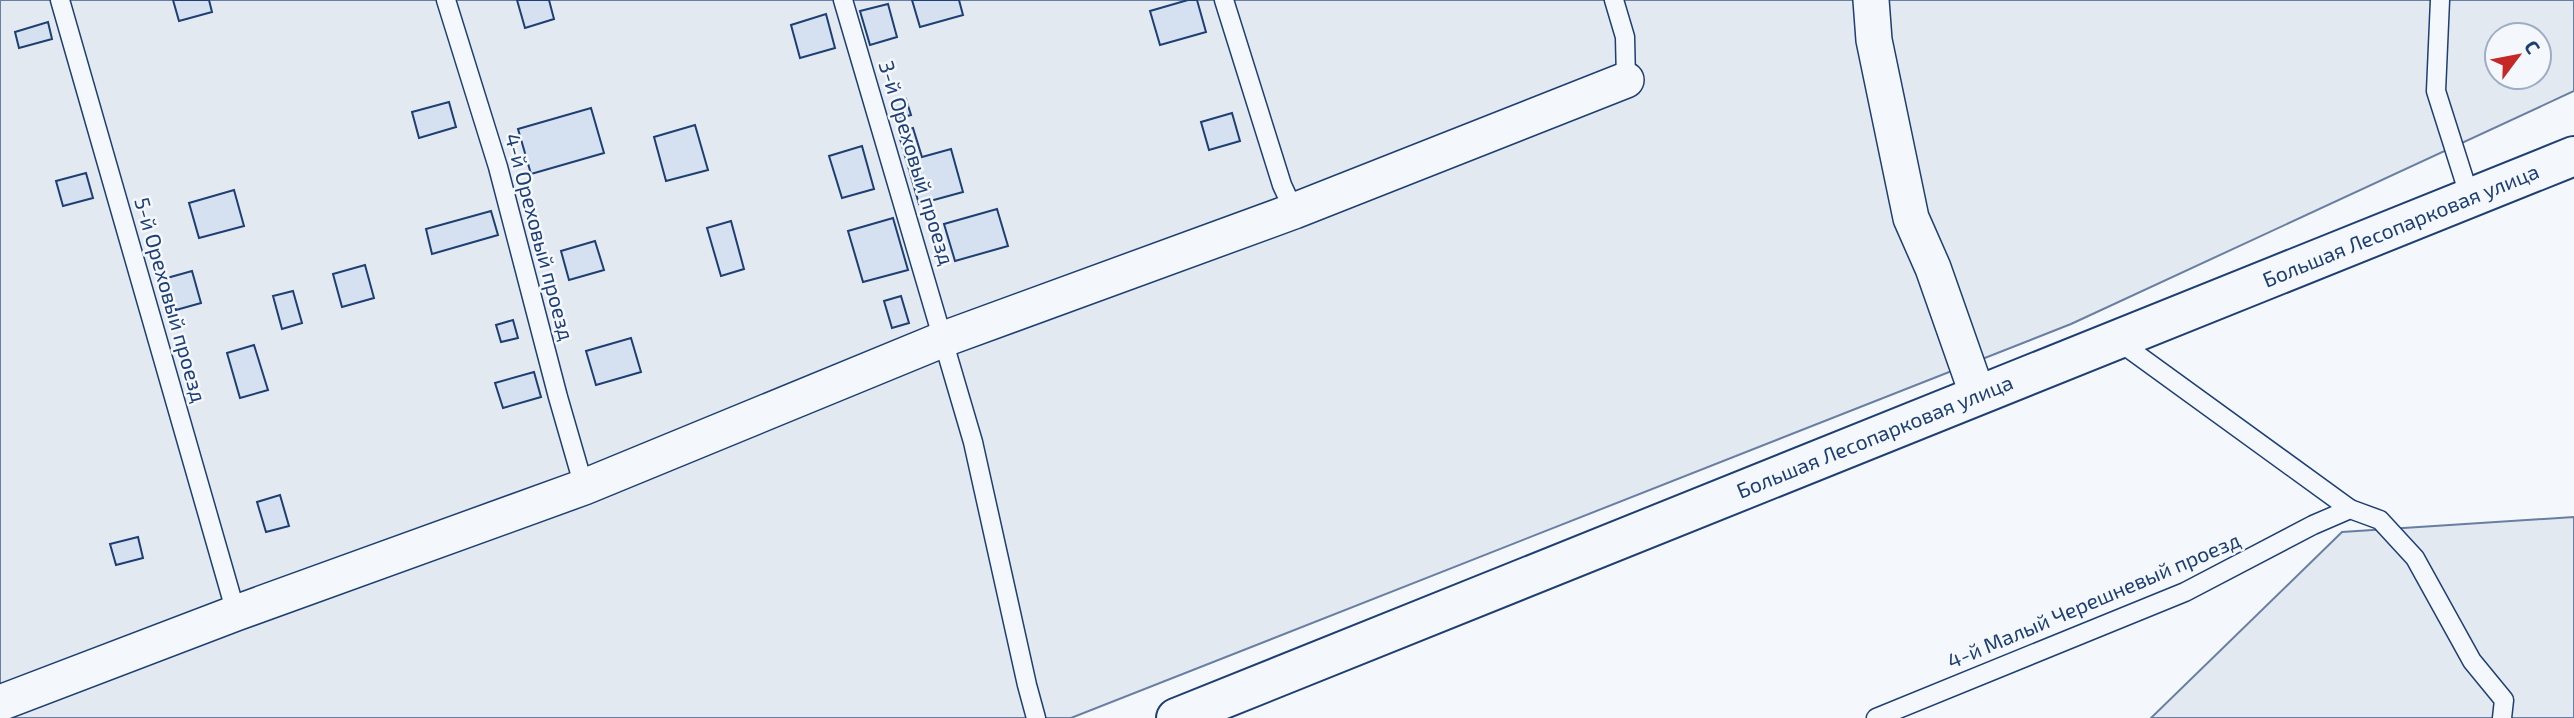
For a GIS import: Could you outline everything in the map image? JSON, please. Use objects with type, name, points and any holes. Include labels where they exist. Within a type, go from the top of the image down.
[{"type":"main road","name":"Большая Лесопарковая улица","points":[[1177,718],[2574,156]]},
{"type":"street","points":[[1871,0],[1874,40],[1912,218],[1933,268],[1978,396]]},
{"type":"street","points":[[0,703],[236,613],[584,487],[944,339],[1294,211],[1626,80]]},
{"type":"lane","name":"5-й Ореховый проезд","points":[[60,0],[236,613]]},
{"type":"lane","name":"4-й Ореховый проезд","points":[[446,0],[498,167],[584,487]]},
{"type":"lane","name":"3-й Ореховый проезд","points":[[843,0],[972,442],[1036,718]]},
{"type":"lane","points":[[1224,0],[1282,185],[1294,211]]},
{"type":"lane","points":[[1614,0],[1625,37],[1626,80]]},
{"type":"lane","points":[[2440,0],[2436,91],[2470,198]]},
{"type":"lane","points":[[2117,340],[2350,509],[2380,520],[2415,558],[2472,661],[2504,700],[2502,718]]},
{"type":"lane","name":"4-й Малый Черешневый проезд","points":[[1875,718],[2185,592],[2313,525],[2350,509]]},
{"type":"shaded area","points":[[0,0],[2574,0],[2574,91],[2071,324],[1071,718],[0,718]]},
{"type":"shaded area","points":[[2574,517],[2574,718],[2151,718],[2342,532]]},
{"type":"building","points":[[173,0],[209,0],[212,12],[179,21]]},
{"type":"building","points":[[517,0],[549,0],[554,19],[525,28]]},
{"type":"building","points":[[912,0],[959,0],[963,15],[920,27]]},
{"type":"building","points":[[1197,0],[1206,32],[1160,45],[1150,11]]},
{"type":"building","points":[[888,4],[897,37],[870,45],[860,11]]},
{"type":"building","points":[[826,14],[835,48],[800,58],[791,25]]},
{"type":"building","points":[[48,22],[52,39],[19,48],[15,32]]},
{"type":"building","points":[[906,99],[911,115],[896,119],[891,103]]},
{"type":"building","points":[[449,102],[456,127],[419,138],[412,112]]},
{"type":"building","points":[[591,108],[604,153],[531,174],[518,129]]},
{"type":"building","points":[[1232,113],[1240,141],[1209,150],[1201,122]]},
{"type":"building","points":[[695,125],[708,170],[666,181],[654,137]]},
{"type":"building","points":[[913,128],[922,157],[951,149],[963,192],[919,204],[898,132]]},
{"type":"building","points":[[862,146],[874,189],[842,198],[829,156]]},
{"type":"building","points":[[86,173],[93,198],[63,206],[56,181]]},
{"type":"building","points":[[234,190],[244,226],[199,238],[189,203]]},
{"type":"building","points":[[997,209],[1008,246],[955,261],[944,224]]},
{"type":"building","points":[[491,211],[498,235],[432,254],[426,229]]},
{"type":"building","points":[[893,218],[908,270],[863,282],[848,231]]},
{"type":"building","points":[[731,221],[744,269],[721,276],[707,228]]},
{"type":"building","points":[[595,241],[604,270],[569,280],[561,251]]},
{"type":"building","points":[[365,265],[374,298],[342,307],[333,274]]},
{"type":"building","points":[[192,271],[201,303],[176,310],[167,278]]},
{"type":"building","points":[[293,291],[302,323],[282,329],[273,296]]},
{"type":"building","points":[[901,296],[909,323],[892,328],[884,301]]},
{"type":"building","points":[[513,320],[518,338],[501,342],[496,325]]},
{"type":"building","points":[[631,338],[641,372],[596,385],[586,351]]},
{"type":"building","points":[[254,345],[268,390],[240,398],[227,353]]},
{"type":"building","points":[[534,372],[541,397],[503,408],[495,383]]},
{"type":"building","points":[[280,495],[289,526],[266,532],[257,502]]},
{"type":"building","points":[[138,537],[143,558],[116,565],[110,544]]}]
